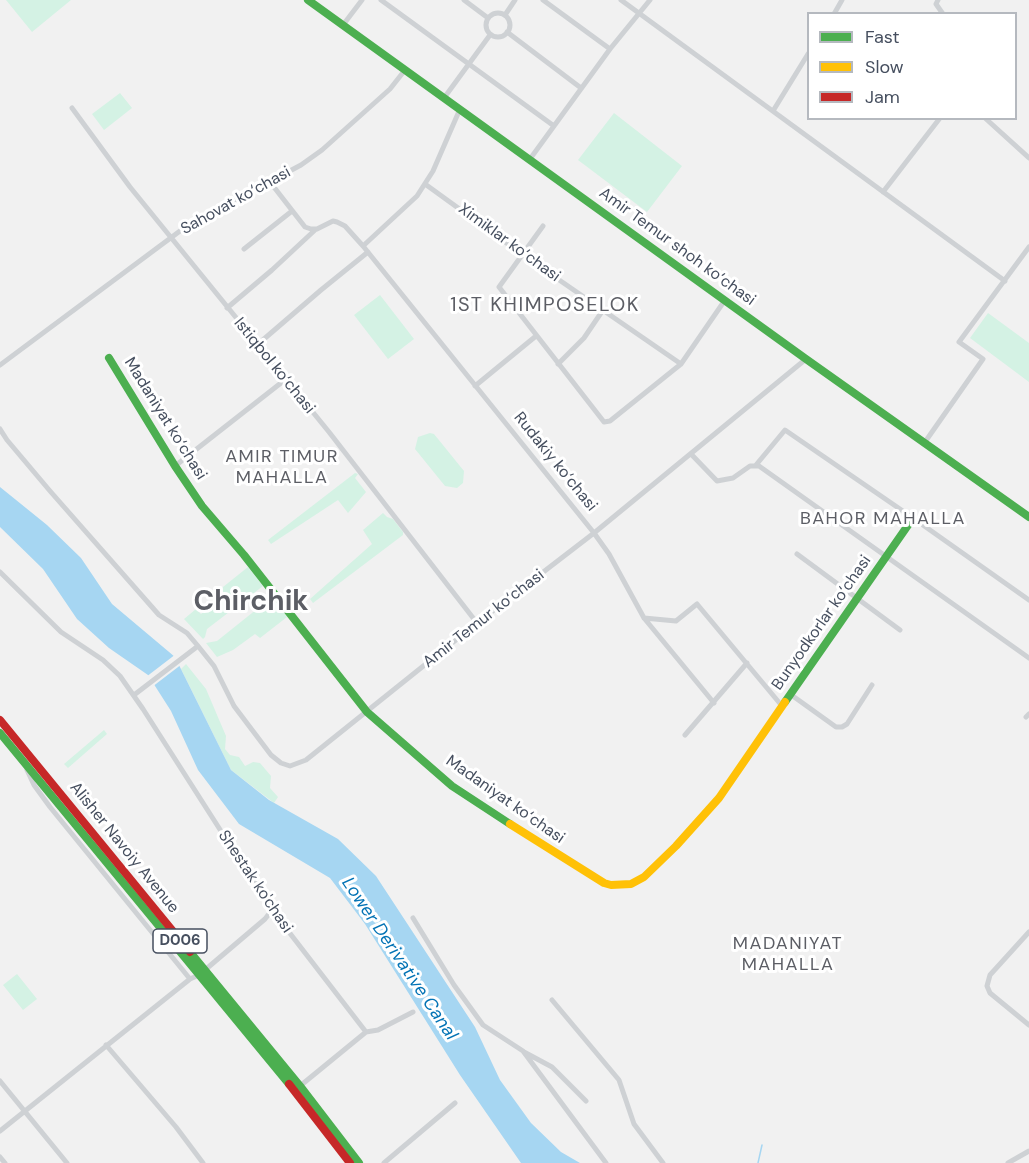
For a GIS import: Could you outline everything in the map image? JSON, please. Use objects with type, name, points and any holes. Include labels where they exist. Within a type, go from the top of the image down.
[{"type":"main road","name":"Amir Temur shoh ko‘chasi","points":[[308,0],[1029,517]]},
{"type":"main road","name":"Madaniyat ko‘chasi","points":[[109,358],[202,506],[244,555],[367,712],[452,786],[604,884],[617,886],[632,884],[644,877],[676,846],[718,798],[782,706]]},
{"type":"main road","name":"Bunyodkorlar ko‘chasi","points":[[782,706],[913,518]]},
{"type":"main road","name":"Alisher Navoiy Avenue","points":[[0,720],[197,974],[300,1086],[359,1163]]},
{"type":"main road","name":"Alisher Navoiy Avenue","points":[[0,733],[24,765],[294,1090],[350,1163]]},
{"type":"street","points":[[344,25],[362,0]]},
{"type":"street","points":[[381,0],[554,126]]},
{"type":"street","points":[[464,0],[488,18]]},
{"type":"street","points":[[505,15],[515,0]]},
{"type":"street","points":[[543,0],[610,49]]},
{"type":"street","points":[[621,0],[1005,281]]},
{"type":"street","points":[[530,159],[610,49],[650,0]]},
{"type":"street","points":[[929,0],[937,2]]},
{"type":"street","points":[[494,13],[505,15],[510,25],[507,32],[497,37],[490,34],[485,25],[488,18],[494,13]]},
{"type":"street","points":[[507,32],[581,88]]},
{"type":"street","points":[[444,98],[490,34]]},
{"type":"street","points":[[773,111],[807,56]]},
{"type":"street","name":"Sahovat ko‘chasi","points":[[0,365],[143,261],[188,225],[301,165],[322,150],[390,88],[405,70]]},
{"type":"street","name":"Istiqbol ko‘chasi","points":[[72,108],[130,187],[286,379],[477,623]]},
{"type":"street","points":[[363,246],[417,195],[433,171],[460,109]]},
{"type":"street","points":[[883,192],[938,120]]},
{"type":"street","points":[[987,120],[1029,158]]},
{"type":"street","points":[[270,182],[305,227],[310,230],[316,229]]},
{"type":"street","name":"Ximiklar ko‘chasi","points":[[425,183],[523,255],[681,364]]},
{"type":"street","points":[[244,249],[292,211]]},
{"type":"street","name":"Rudakiy ko‘chasi","points":[[316,229],[333,221],[337,222],[345,226],[363,246],[594,533],[609,554],[644,618],[714,703]]},
{"type":"street","points":[[543,226],[499,287],[604,422],[610,421],[681,364],[725,300]]},
{"type":"street","points":[[227,308],[316,229]]},
{"type":"street","points":[[925,442],[983,359],[959,342],[1029,247]]},
{"type":"street","points":[[257,345],[368,252]]},
{"type":"street","points":[[558,364],[584,338],[603,310]]},
{"type":"street","points":[[475,386],[536,336]]},
{"type":"street","name":"Amir Temur ko‘chasi","points":[[198,646],[214,666],[234,705],[271,754],[290,766],[306,760],[594,533],[806,359]]},
{"type":"street","points":[[175,466],[286,379]]},
{"type":"street","points":[[0,429],[50,491],[151,607],[186,633],[198,646],[134,695]]},
{"type":"street","points":[[691,454],[717,481],[733,478],[750,466],[756,465],[785,430],[1029,600]]},
{"type":"street","name":"Bunyodkorlar ko‘chasi","points":[[756,465],[1029,658]]},
{"type":"street","points":[[797,554],[900,630]]},
{"type":"street","name":"Shestak ko'chasi","points":[[0,572],[61,632],[103,660],[120,676],[242,864],[270,898],[272,910],[366,1032]]},
{"type":"street","points":[[644,618],[676,621],[697,604],[782,706]]},
{"type":"street","points":[[685,735],[747,663]]},
{"type":"street","points":[[790,694],[836,727],[842,727],[872,685]]},
{"type":"street","points":[[0,1131],[265,919],[272,910]]},
{"type":"street","points":[[413,918],[454,985],[483,1025],[552,1067],[586,1101]]},
{"type":"street","points":[[1029,932],[990,975],[987,986],[990,993],[1029,1025]]},
{"type":"street","points":[[552,1000],[619,1080],[634,1124],[663,1163]]},
{"type":"street","points":[[300,1086],[366,1032],[378,1030],[413,1012]]},
{"type":"street","points":[[106,1045],[176,1127],[203,1163]]},
{"type":"street","points":[[523,1051],[606,1163]]},
{"type":"street","points":[[0,1081],[67,1163]]},
{"type":"street","points":[[384,1163],[455,1103]]},
{"type":"street","points":[[1008,1163],[1029,1151]]},
{"type":"street","points":[[0,1156],[5,1163]]},
{"type":"green space","points":[[6,0],[71,0],[32,32]]},
{"type":"green space","points":[[120,93],[132,108],[104,130],[92,114]]},
{"type":"green space","points":[[614,113],[682,166],[647,212],[578,160]]},
{"type":"green space","points":[[380,295],[414,339],[388,359],[354,315]]},
{"type":"green space","points":[[988,313],[1029,343],[1029,382],[970,338]]},
{"type":"green space","points":[[434,434],[464,471],[463,483],[457,488],[445,486],[415,449],[418,437]]},
{"type":"green space","points":[[355,473],[358,474],[355,478],[366,492],[348,513],[338,500],[271,544],[268,540]]},
{"type":"green space","points":[[383,513],[393,519],[403,535],[313,603],[310,599],[372,544],[363,530]]},
{"type":"green space","points":[[248,567],[263,586],[207,629],[203,639],[184,619],[196,609],[201,614],[216,600],[213,595]]},
{"type":"green space","points":[[272,597],[287,617],[260,638],[255,634],[233,650],[217,657],[206,643],[217,641]]},
{"type":"green space","points":[[186,664],[206,689],[226,736],[225,749],[230,755],[239,757],[245,766],[253,762],[260,763],[271,776],[270,788],[278,797],[274,803],[231,770],[181,669]]},
{"type":"green space","points":[[104,730],[107,734],[68,768],[64,764]]},
{"type":"green space","points":[[17,974],[37,999],[23,1010],[3,985]]},
{"type":"water","name":"Lower Derivative Canal","points":[[0,487],[47,525],[81,558],[112,604],[175,657],[231,770],[269,800],[338,839],[376,876],[475,1027],[500,1080],[531,1123],[561,1152],[580,1163],[521,1163],[460,1075],[365,924],[330,878],[239,824],[198,770],[171,711],[148,675],[109,648],[77,619],[43,569],[0,527]]},
{"type":"pier","points":[[176,654],[182,664],[152,687],[146,677]]},
{"type":"waterway","points":[[758,1163],[762,1145]]},
{"type":"traffic: fast","points":[[308,0],[1029,517]]},
{"type":"traffic: fast","points":[[109,358],[202,506],[244,555],[367,712],[452,786],[510,824]]},
{"type":"traffic: fast","points":[[785,702],[913,518]]},
{"type":"traffic: fast","points":[[0,733],[289,1084]]},
{"type":"traffic: fast","points":[[190,952],[300,1086],[359,1163]]},
{"type":"traffic: slow","points":[[510,824],[604,883],[631,884],[644,877],[676,846],[719,798],[785,702]]},
{"type":"traffic: jam","points":[[0,720],[190,952]]},
{"type":"traffic: jam","points":[[289,1084],[350,1163]]},
{"type":"district","name":"1ST KHIMPOSELOK","points":[[545,306]]},
{"type":"district","name":"AMIR TIMUR MAHALLA","points":[[282,467]]},
{"type":"district","name":"BAHOR MAHALLA","points":[[883,519]]},
{"type":"district","name":"Chirchik","points":[[251,603]]},
{"type":"district","name":"MADANIYAT MAHALLA","points":[[788,954]]}]
